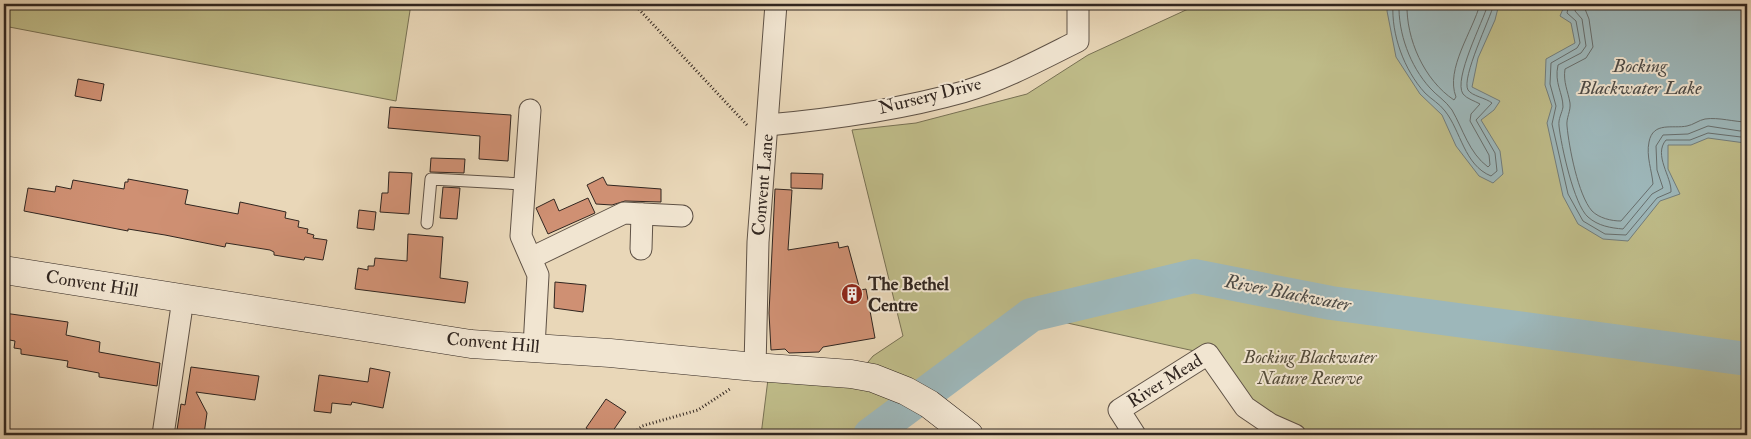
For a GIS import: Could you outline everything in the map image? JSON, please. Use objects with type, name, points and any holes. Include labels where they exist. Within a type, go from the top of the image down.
[{"type":"main road","name":"Convent Hill","points":[[4,270],[471,344],[534,347],[747,376],[851,374],[873,378],[906,391],[948,418],[969,435]]},
{"type":"street","name":"Convent Lane","points":[[747,376],[776,4]]},
{"type":"street","name":"Nursery Drive","points":[[768,125],[832,119],[964,92],[1014,72],[1078,41],[1078,4]]},
{"type":"street","points":[[530,110],[521,236],[538,275],[534,347]]},
{"type":"street","points":[[530,258],[624,213],[682,216]]},
{"type":"street","points":[[641,249],[642,214]]},
{"type":"street","points":[[163,435],[183,299]]},
{"type":"street","name":"River Mead","points":[[1135,435],[1119,410],[1208,354],[1245,407],[1270,424],[1295,435]]},
{"type":"lane","points":[[427,223],[431,179],[524,184]]},
{"type":"path","points":[[634,4],[746,125],[768,125]]},
{"type":"path","points":[[632,435],[642,426],[698,410],[747,376]]},
{"type":"green space","points":[[4,4],[411,4],[396,101],[4,26]]},
{"type":"green space","name":"Bocking Blackwater Nature Reserve","points":[[1199,4],[1747,4],[1747,435],[1295,435],[1270,424],[1208,354],[1031,315],[870,435],[761,435],[768,379],[854,379],[873,356],[903,336],[852,130],[916,123],[1027,94],[1088,55]]},
{"type":"water","points":[[1388,4],[1499,4],[1495,20],[1478,58],[1472,87],[1500,101],[1494,110],[1481,120],[1500,151],[1503,174],[1493,183],[1479,176],[1456,146],[1442,115],[1420,94],[1396,57],[1387,11]]},
{"type":"water","name":"Bocking Blackwater Lake","points":[[1565,4],[1747,4],[1747,120],[1745,143],[1708,138],[1691,145],[1668,145],[1668,169],[1680,194],[1660,201],[1628,241],[1603,239],[1578,224],[1563,196],[1547,123],[1552,106],[1545,85],[1546,59],[1575,43],[1571,23],[1560,16]]},
{"type":"building","points":[[78,79],[104,84],[101,101],[75,96]]},
{"type":"building","points":[[390,107],[511,115],[508,161],[479,159],[480,136],[388,128]]},
{"type":"building","points":[[431,158],[465,159],[464,173],[430,172]]},
{"type":"building","points":[[389,172],[412,173],[409,214],[380,212],[382,193],[388,193]]},
{"type":"building","points":[[791,173],[823,174],[822,189],[791,188]]},
{"type":"building","points":[[603,177],[607,185],[661,189],[661,202],[625,201],[612,205],[596,204],[587,185]]},
{"type":"building","points":[[128,179],[188,190],[185,204],[238,214],[240,202],[286,212],[285,218],[299,221],[298,227],[308,229],[307,233],[314,235],[313,238],[327,240],[323,260],[305,257],[304,260],[274,255],[274,252],[270,250],[226,243],[225,247],[24,211],[28,188],[55,192],[56,186],[71,189],[73,180],[124,189],[125,182],[128,182]]},
{"type":"building","points":[[443,187],[460,188],[457,219],[440,218]]},
{"type":"building","points":[[775,189],[792,190],[788,250],[838,242],[839,248],[848,246],[860,290],[866,289],[875,338],[823,347],[819,352],[789,353],[785,349],[771,350],[769,313]]},
{"type":"building","points":[[588,198],[595,213],[548,234],[536,208],[554,199],[559,211]]},
{"type":"building","points":[[359,210],[376,212],[374,230],[357,228]]},
{"type":"building","points":[[408,234],[443,237],[440,278],[468,282],[465,303],[355,289],[358,268],[368,270],[368,266],[374,266],[375,258],[407,261]]},
{"type":"building","points":[[555,282],[586,285],[583,312],[554,308]]},
{"type":"building","points":[[4,313],[68,322],[66,335],[100,342],[99,352],[160,363],[157,386],[99,377],[99,373],[67,367],[68,361],[21,354],[21,349],[14,348],[15,341],[4,339]]},
{"type":"building","points":[[191,367],[259,376],[255,400],[196,392],[207,413],[204,434],[177,430],[181,404],[185,405]]},
{"type":"building","points":[[370,368],[390,372],[383,408],[352,402],[351,405],[332,403],[331,413],[314,411],[319,375],[368,382]]},
{"type":"building","points":[[606,399],[626,412],[610,435],[597,435],[586,428]]},
{"type":"waterway","name":"River Blackwater","points":[[870,435],[1031,315],[1194,276],[1331,303],[1747,359]]},
{"type":"place","name":"The Bethel Centre","points":[[852,294]]}]
